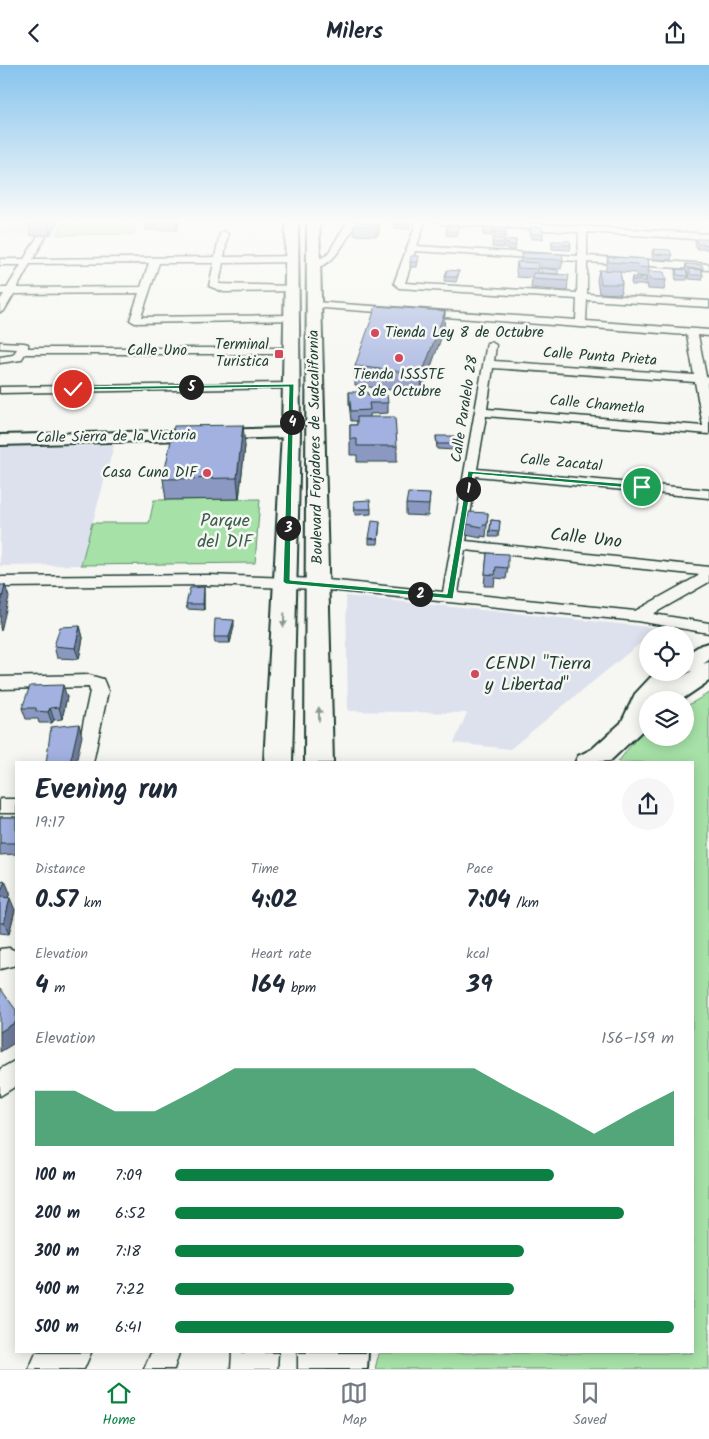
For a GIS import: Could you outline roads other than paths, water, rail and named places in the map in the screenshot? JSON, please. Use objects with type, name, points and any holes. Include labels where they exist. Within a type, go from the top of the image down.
[{"type":"highway","points":[[52,1369],[68,1353]]},
{"type":"highway","points":[[254,1369],[255,1353]]},
{"type":"highway","points":[[321,1353],[321,1369]]},
{"type":"main road","name":"Boulevard Forjadores de Sudcalifornia","points":[[278,761],[292,433],[292,282]]},
{"type":"main road","name":"Boulevard Forjadores de Sudcalifornia","points":[[313,282],[319,761]]},
{"type":"street","points":[[148,282],[135,320],[292,318]]},
{"type":"street","points":[[215,282],[214,286],[224,289],[292,289]]},
{"type":"street","points":[[400,282],[399,284],[709,304]]},
{"type":"street","points":[[581,325],[582,282]]},
{"type":"street","points":[[0,309],[5,291],[145,290]]},
{"type":"street","points":[[314,305],[709,333]]},
{"type":"street","points":[[692,332],[705,380],[709,425]]},
{"type":"street","points":[[0,345],[24,346],[17,358],[0,360]]},
{"type":"street","name":"Calle Paralelo 28","points":[[450,597],[492,345]]},
{"type":"street","name":"Calle Uno","points":[[22,351],[292,351]]},
{"type":"street","name":"Calle Punta Prieta","points":[[489,364],[705,380]]},
{"type":"street","points":[[0,390],[292,386]]},
{"type":"street","name":"Calle Chametla","points":[[482,412],[709,430]]},
{"type":"street","name":"Calle Sierra de la Victoria","points":[[0,440],[292,433]]},
{"type":"street","name":"Calle Zacatal","points":[[471,472],[709,494]]},
{"type":"street","name":"Calle Uno","points":[[459,545],[709,571]]},
{"type":"street","points":[[637,616],[709,576]]},
{"type":"street","points":[[0,582],[208,580],[318,583],[637,616],[709,628]]},
{"type":"street","points":[[694,659],[709,650]]},
{"type":"street","points":[[678,691],[709,671]]},
{"type":"street","points":[[0,683],[89,681],[97,683],[99,691],[84,761]]},
{"type":"street","points":[[648,691],[662,681]]},
{"type":"street","points":[[595,760],[639,718]]},
{"type":"street","points":[[0,806],[15,806]]},
{"type":"street","points":[[0,1084],[15,1073]]},
{"type":"street","points":[[159,1369],[165,1353]]},
{"type":"street","points":[[347,1369],[349,1353]]},
{"type":"place","name":"Tienda Ley 8 de Octubre","points":[[375,333]]},
{"type":"place","name":"Terminal Turistica","points":[[279,354]]},
{"type":"place","name":"Tienda ISSSTE 8 de Octubre","points":[[399,358]]},
{"type":"place","name":"Casa Cuna DIF","points":[[207,473]]},
{"type":"place","name":"CENDI \"Tierra y Libertad\"","points":[[475,674]]},
{"type":"park label","name":"Parque del DIF","points":[[225,532]]}]
